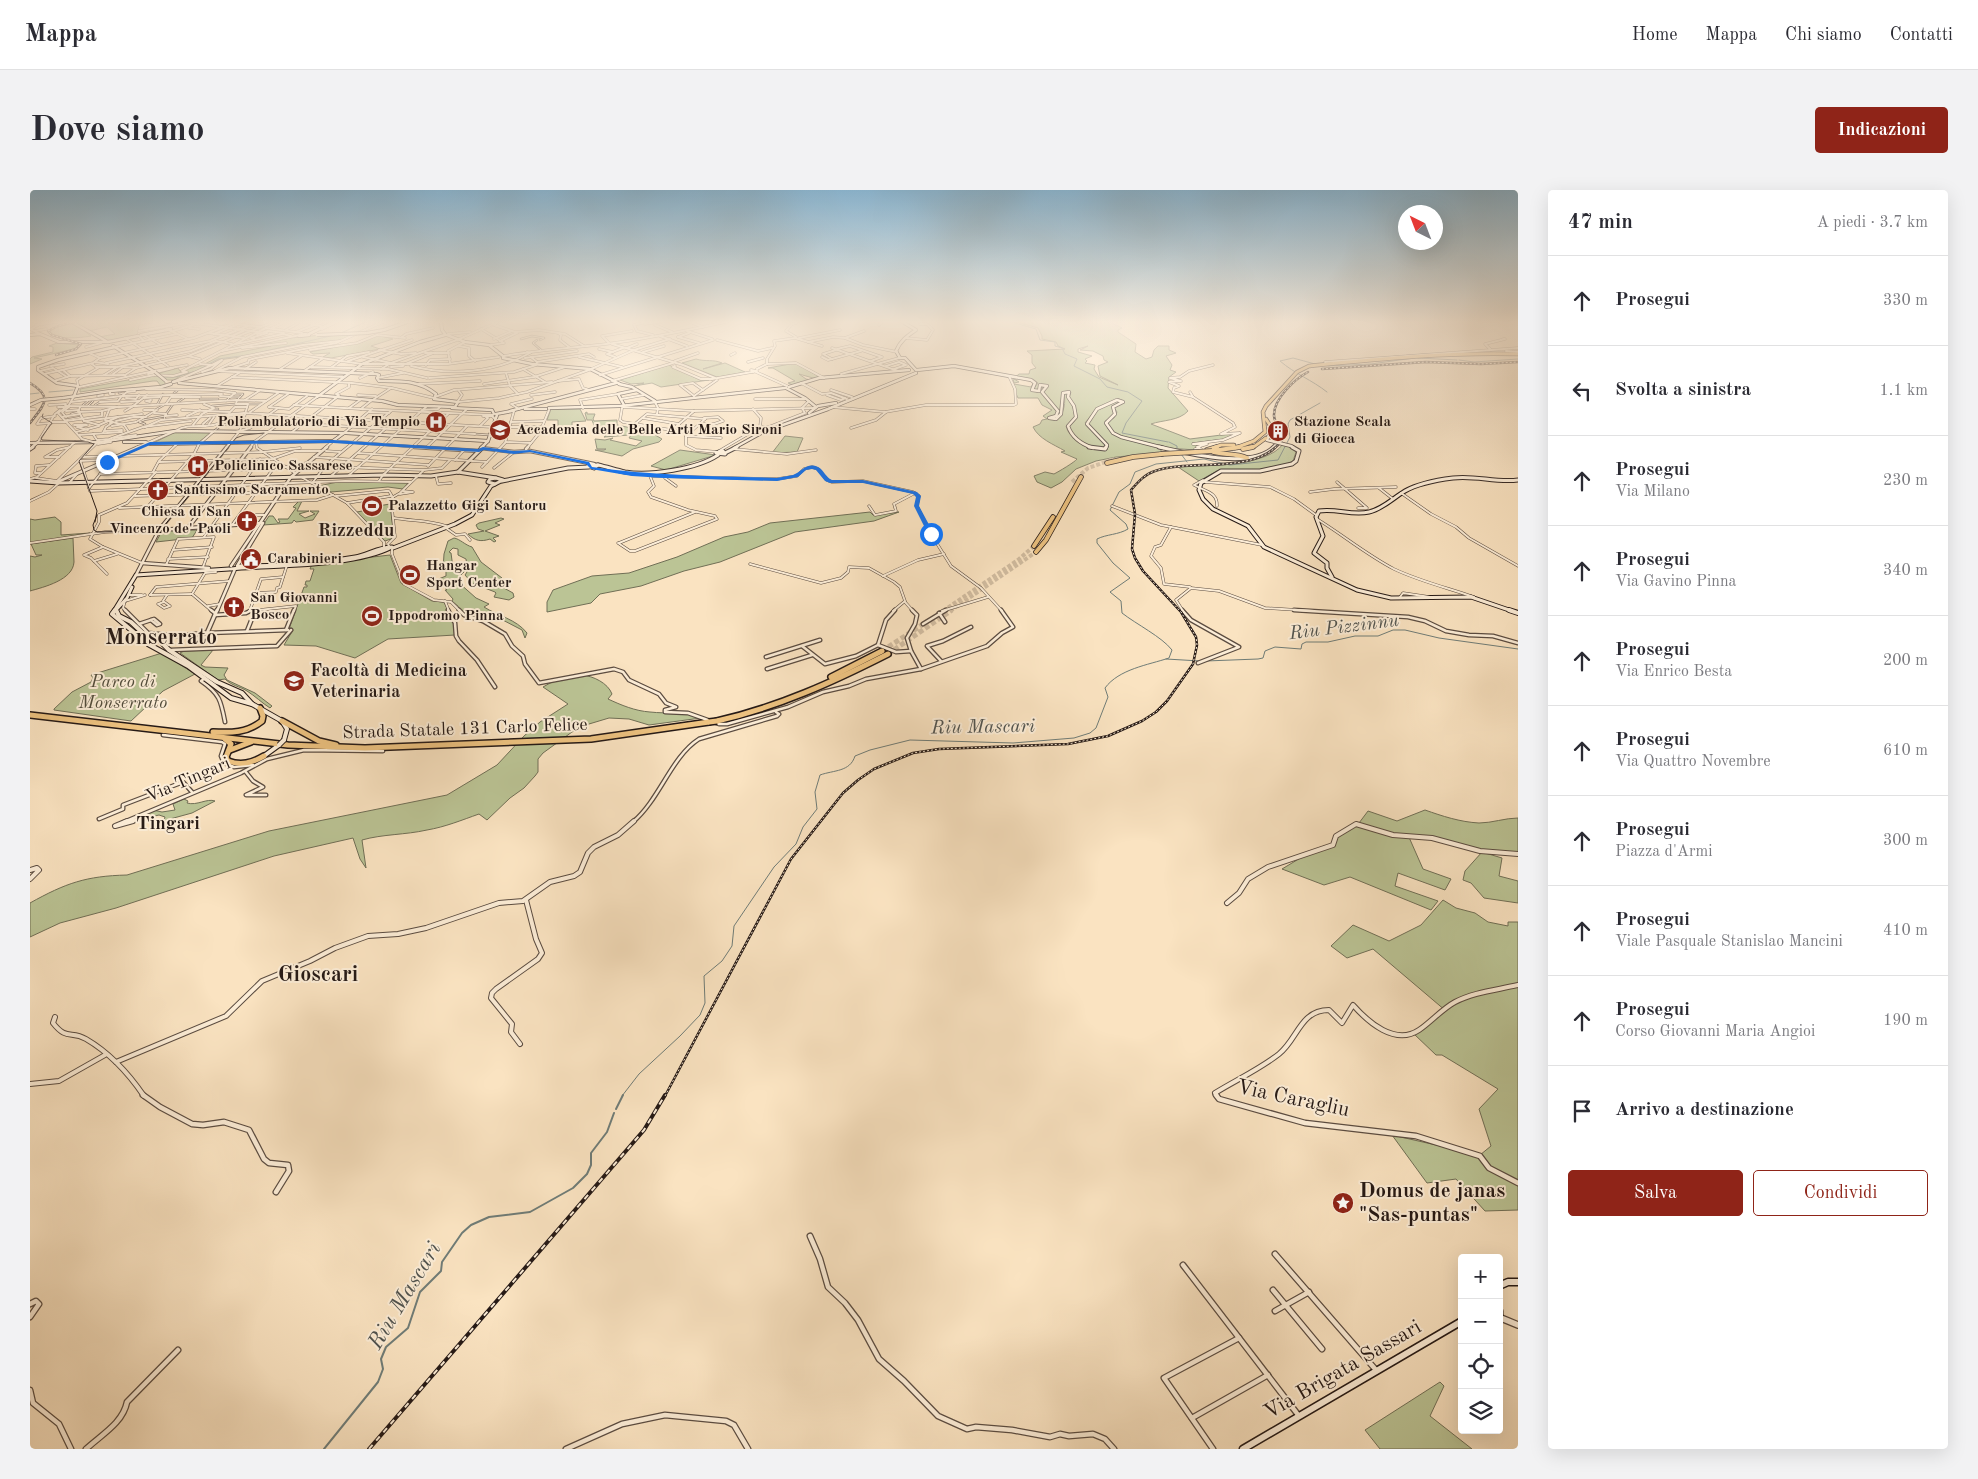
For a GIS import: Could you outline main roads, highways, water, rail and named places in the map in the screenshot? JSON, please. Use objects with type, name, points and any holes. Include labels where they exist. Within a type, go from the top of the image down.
[{"type":"highway","points":[[1213,451],[1244,447],[1263,438],[1267,432],[1265,412],[1291,380]]},
{"type":"highway","points":[[1213,451],[1243,446],[1256,441],[1265,432],[1263,412],[1266,406],[1291,380]]},
{"type":"highway","points":[[1266,419],[1277,436]]},
{"type":"highway","points":[[1261,443],[1267,437],[1271,428]]},
{"type":"highway","points":[[1237,457],[1207,450],[1221,445],[1240,445],[1256,441]]},
{"type":"highway","points":[[1114,459],[1243,449],[1261,443],[1273,442]]},
{"type":"highway","points":[[1213,451],[1230,448],[1221,445]]},
{"type":"highway","points":[[1221,453],[1228,457],[1246,458]]},
{"type":"highway","points":[[1107,463],[1133,457],[1161,454]]},
{"type":"highway","points":[[1036,552],[1081,477]]},
{"type":"highway","points":[[1034,546],[1072,482]]},
{"type":"highway","name":"Strada Statale 131 Carlo Felice","points":[[30,714],[266,742],[347,748],[566,739],[632,734],[750,714],[885,652]]},
{"type":"highway","points":[[193,732],[231,733],[250,730],[262,721],[263,716],[260,708]]},
{"type":"highway","name":"Strada Statale 131 Carlo Felice","points":[[30,714],[293,742],[338,745],[436,745]]},
{"type":"highway","points":[[282,721],[319,741],[338,745]]},
{"type":"highway","points":[[193,732],[227,740],[231,744],[226,754],[228,761],[240,764],[266,758]]},
{"type":"highway","points":[[226,754],[245,743],[266,742]]},
{"type":"main road","points":[[52,380],[78,386],[74,397]]},
{"type":"main road","points":[[163,380],[168,383],[203,385],[213,389],[373,400],[398,405],[454,407],[458,402],[441,401],[434,398],[436,394],[420,384],[406,381],[384,382],[380,380]]},
{"type":"main road","points":[[30,405],[41,400],[136,390],[186,380]]},
{"type":"main road","points":[[317,397],[340,380]]},
{"type":"main road","points":[[610,380],[637,390],[655,402]]},
{"type":"main road","points":[[495,414],[548,409],[622,407],[694,396],[787,387],[817,380]]},
{"type":"main road","points":[[596,466],[632,474],[650,475],[708,461],[719,452],[733,449],[763,432],[832,407],[894,380]]},
{"type":"main road","points":[[138,575],[287,565],[366,557],[461,522],[474,513],[491,486],[502,480],[589,465],[628,473],[650,474],[707,460],[757,433],[808,414],[814,407],[852,397],[897,380]]},
{"type":"main road","points":[[1025,380],[1035,382],[1033,391],[1038,391],[1040,385],[1047,386],[1042,392],[1058,411],[1056,416],[1049,418],[1051,419],[1056,419],[1061,414],[1063,393],[1070,393],[1068,397],[1074,406],[1076,417],[1070,422],[1068,429],[1085,445],[1098,449],[1107,447],[1108,445],[1086,424],[1097,409],[1120,400],[1123,402],[1113,407],[1115,412],[1113,418],[1106,423],[1113,432],[1127,438],[1187,451],[1228,457]]},
{"type":"main road","points":[[512,411],[609,385],[614,382]]},
{"type":"main road","points":[[787,387],[808,400],[819,412]]},
{"type":"main road","points":[[622,407],[618,394],[637,390]]},
{"type":"main road","points":[[827,404],[832,407]]},
{"type":"main road","points":[[439,407],[492,410],[495,414],[487,442],[461,472]]},
{"type":"main road","points":[[99,441],[119,441],[136,436],[175,431],[214,432],[239,430],[331,432],[487,442]]},
{"type":"main road","points":[[30,443],[79,441],[94,444],[99,441],[119,441],[177,444],[254,444],[333,441],[344,433]]},
{"type":"main road","points":[[1246,458],[1273,449],[1279,442],[1277,436],[1267,437]]},
{"type":"main road","points":[[1267,437],[1273,442],[1291,446],[1299,451],[1296,461],[1292,464],[1260,471],[1221,471],[1202,481],[1199,488],[1200,495],[1208,504],[1248,526],[1262,545],[1334,580],[1373,595],[1400,598],[1430,596],[1477,598],[1518,613]]},
{"type":"main road","points":[[30,449],[38,442]]},
{"type":"main road","points":[[461,472],[486,478],[489,482],[495,484]]},
{"type":"main road","points":[[32,480],[93,482],[291,476],[305,478],[349,475],[417,477],[461,472],[502,480]]},
{"type":"main road","points":[[1321,574],[1326,570],[1327,563],[1314,553],[1324,536],[1316,515],[1323,510],[1367,512],[1387,506],[1401,493],[1420,485],[1468,477],[1505,481],[1518,480]]},
{"type":"main road","points":[[391,547],[446,527],[473,512],[489,482],[496,478]]},
{"type":"main road","points":[[1387,506],[1389,496],[1396,498]]},
{"type":"main road","points":[[392,541],[392,545],[400,544]]},
{"type":"main road","points":[[138,575],[352,558],[383,550]]},
{"type":"main road","points":[[1314,570],[1326,570]]},
{"type":"main road","points":[[1326,570],[1334,580]]},
{"type":"main road","points":[[138,575],[116,613],[131,622],[145,635],[154,638],[216,682],[243,695],[252,704]]},
{"type":"main road","points":[[126,597],[120,599],[112,614],[146,642],[205,678],[231,697],[252,704],[282,721],[288,731],[284,740],[266,758]]},
{"type":"main road","points":[[146,642],[154,638]]},
{"type":"main road","points":[[152,645],[160,642]]},
{"type":"main road","points":[[231,697],[236,691]]},
{"type":"main road","points":[[231,697],[240,698],[243,695]]},
{"type":"main road","points":[[1503,1284],[1518,1282]]},
{"type":"main road","name":"Via Brigata Sassari","points":[[1243,1449],[1458,1323]]},
{"type":"waterway","points":[[1101,380],[1107,387],[1128,392],[1142,401],[1126,423],[1122,433],[1168,442]]},
{"type":"waterway","name":"Riu Mascari","points":[[1308,380],[1327,392]]},
{"type":"waterway","points":[[49,392],[73,390]]},
{"type":"waterway","points":[[30,394],[39,393]]},
{"type":"waterway","name":"Riu Mascari","points":[[1186,461],[1204,459],[1230,465],[1278,460],[1290,437],[1288,424],[1290,420],[1320,403]]},
{"type":"waterway","points":[[1169,442],[1177,446],[1177,449]]},
{"type":"waterway","name":"Riu Mascari","points":[[1181,454],[1186,461]]},
{"type":"waterway","name":"Riu Mascari","points":[[622,1096],[639,1074],[700,1015],[705,1003],[704,976],[722,961],[732,946],[734,926],[774,867],[796,844],[803,827],[817,809],[815,792],[820,775],[841,770],[849,765],[855,756],[870,750],[910,740],[1013,743],[1074,738],[1090,733],[1096,728],[1108,697],[1105,688],[1111,682],[1134,668],[1169,658],[1172,650],[1168,645],[1122,613],[1121,601],[1110,592],[1130,578],[1113,563],[1097,543],[1097,539],[1128,529],[1126,524],[1110,510],[1119,492],[1130,484],[1135,472],[1156,464],[1186,461]]},
{"type":"waterway","name":"Riu Pizzinnu","points":[[1206,661],[1258,659],[1263,658],[1265,651],[1275,647],[1301,649],[1302,644],[1306,642],[1328,642],[1355,636],[1378,636],[1393,630],[1405,630],[1439,638],[1518,649]]},
{"type":"waterway","name":"Riu Pizzinnu","points":[[1166,659],[1200,661]]},
{"type":"waterway","name":"Riu Mascari","points":[[616,1109],[623,1095]]},
{"type":"waterway","name":"Riu Mascari","points":[[324,1449],[378,1382],[383,1369],[381,1359],[386,1347],[408,1328],[420,1292],[441,1271],[442,1262],[462,1233],[471,1225],[489,1217],[530,1212],[573,1188],[587,1174],[591,1165],[591,1153],[607,1132],[614,1113]]},
{"type":"tunnel","points":[[1072,482],[1088,468],[1114,459]]},
{"type":"tunnel","points":[[943,611],[1018,560],[1034,546]]},
{"type":"tunnel","points":[[950,611],[1036,552]]},
{"type":"tunnel","points":[[940,613],[945,610]]},
{"type":"tunnel","points":[[888,654],[952,610]]},
{"type":"tunnel","points":[[882,651],[928,621]]},
{"type":"tram line","points":[[43,414],[42,417],[52,423],[41,438],[42,440],[88,442],[94,444],[79,461],[97,511],[96,518]]},
{"type":"tram line","points":[[96,518],[93,525],[94,530],[97,532],[148,531],[163,527],[236,438],[244,435],[264,433]]},
{"type":"railway","points":[[665,1096],[791,859],[843,793],[858,780],[874,769],[913,753],[939,749],[1068,744],[1108,736],[1142,721],[1156,712],[1167,701],[1193,664],[1197,645],[1196,637],[1181,612],[1143,571],[1135,558],[1132,549],[1135,514],[1131,490],[1151,472],[1171,467],[1241,462],[1258,458],[1272,450],[1283,439],[1274,416],[1277,403],[1296,380]]},
{"type":"railway","points":[[30,383],[44,397],[42,406],[30,423]]},
{"type":"railway","points":[[369,1449],[644,1130],[665,1095]]},
{"type":"place","name":"Poliambulatorio di Via Tempio","points":[[436,422]]},
{"type":"place","name":"Accademia delle Belle Arti Mario Sironi","points":[[500,430]]},
{"type":"place","name":"Stazione Scala di Giocca","points":[[1278,431]]},
{"type":"place","name":"Policlinico Sassarese","points":[[198,466]]},
{"type":"place","name":"Santissimo Sacramento","points":[[158,490]]},
{"type":"place","name":"Palazzetto Gigi Santoru","points":[[372,506]]},
{"type":"place","name":"Chiesa di San Vincenzo de' Paoli","points":[[247,521]]},
{"type":"place","name":"Carabinieri","points":[[251,559]]},
{"type":"place","name":"Hangar Sport Center","points":[[410,575]]},
{"type":"place","name":"San Giovanni Bosco","points":[[234,607]]},
{"type":"place","name":"Ippodromo Pinna","points":[[372,616]]},
{"type":"place","name":"Facoltà di Medicina Veterinaria","points":[[294,681]]},
{"type":"place","name":"Domus de janas \"Sas-puntas\"","points":[[1343,1203]]},
{"type":"district","name":"Rizzeddu","points":[[356,531]]},
{"type":"district","name":"Monserrato","points":[[161,638]]},
{"type":"district","name":"Tingari","points":[[168,824]]},
{"type":"district","name":"Gioscari","points":[[318,975]]},
{"type":"park label","name":"Parco di Monserrato","points":[[123,692]]}]
